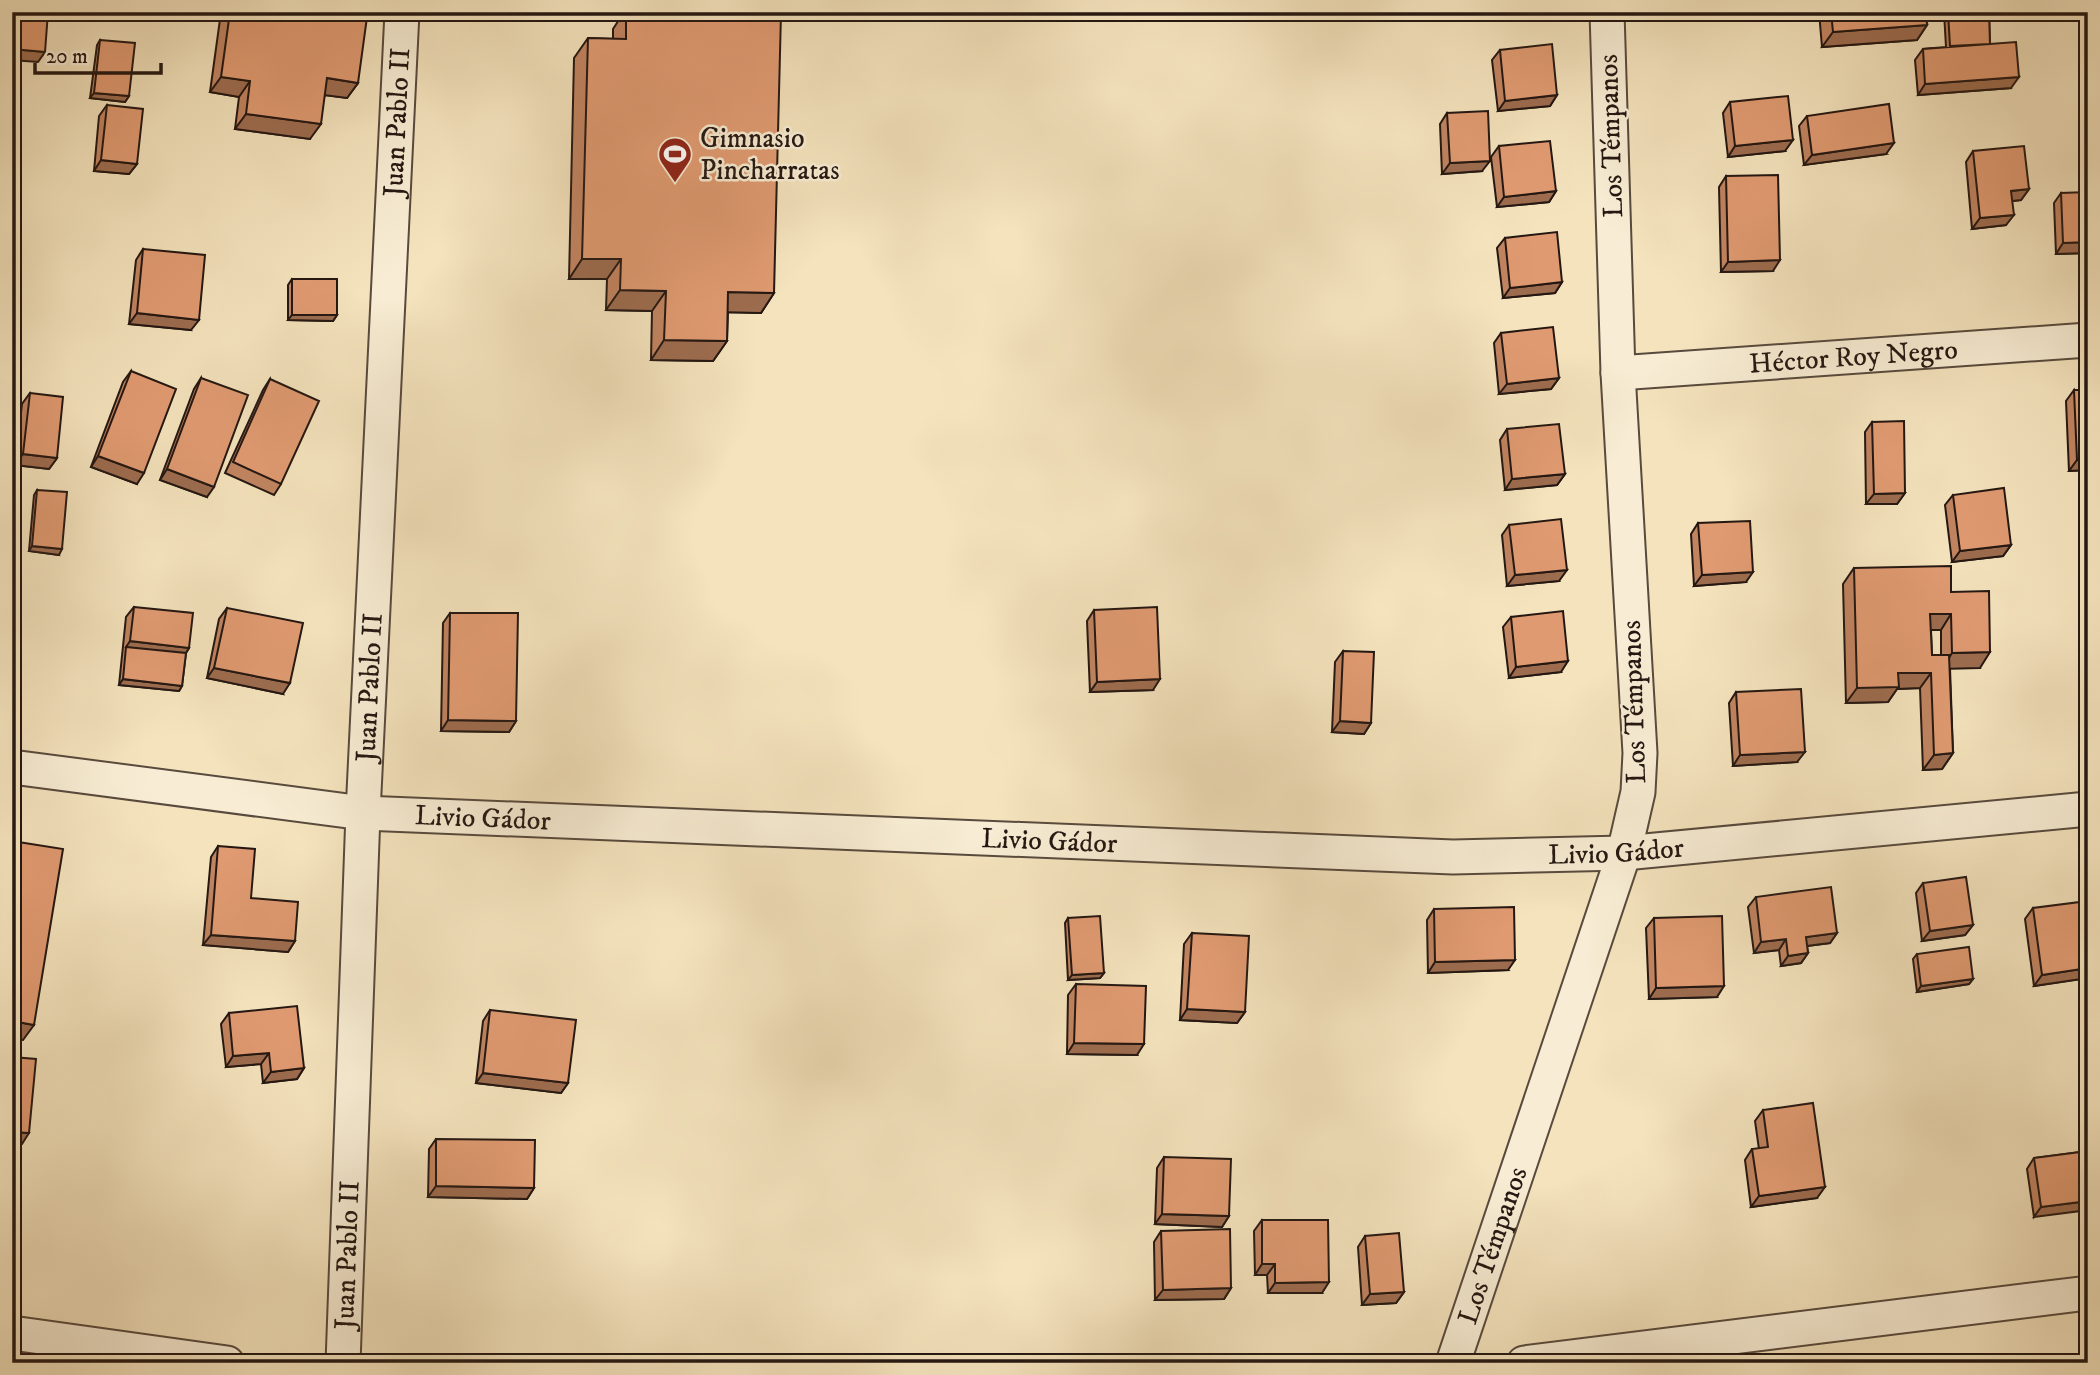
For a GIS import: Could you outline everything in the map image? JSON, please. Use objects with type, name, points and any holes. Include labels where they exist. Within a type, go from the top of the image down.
[{"type":"street","name":"Juan Pablo II","points":[[343,1363],[363,814],[402,12]]},
{"type":"street","name":"Los Témpanos","points":[[1453,1363],[1625,853],[1638,792],[1640,753],[1618,373],[1607,12]]},
{"type":"street","name":"Héctor Roy Negro","points":[[1618,373],[2088,340]]},
{"type":"street","name":"Livio Gádor","points":[[12,767],[363,814],[1453,857],[1625,853],[2088,809]]},
{"type":"street","points":[[1524,1363],[2088,1293]]},
{"type":"street","points":[[12,1333],[227,1363]]},
{"type":"building","points":[[12,12],[48,12],[45,52],[12,49]]},
{"type":"building","points":[[230,12],[332,12],[367,17],[358,83],[327,78],[321,124],[246,114],[250,81],[221,77]]},
{"type":"building","points":[[626,12],[781,13],[774,293],[728,292],[727,341],[664,340],[666,291],[620,290],[621,259],[582,259],[588,38],[626,39]]},
{"type":"building","points":[[1831,12],[1926,12],[1927,25],[1833,32]]},
{"type":"building","points":[[1948,12],[1989,12],[1990,44],[1950,46]]},
{"type":"building","points":[[100,40],[135,43],[129,96],[94,93]]},
{"type":"building","points":[[2016,42],[2019,77],[1925,84],[1923,49]]},
{"type":"building","points":[[1552,44],[1557,95],[1505,101],[1500,50]]},
{"type":"building","points":[[1788,96],[1793,140],[1735,146],[1730,102]]},
{"type":"building","points":[[1889,104],[1894,143],[1812,155],[1807,116]]},
{"type":"building","points":[[107,105],[143,109],[137,164],[101,160]]},
{"type":"building","points":[[1488,111],[1490,161],[1450,163],[1447,113]]},
{"type":"building","points":[[1550,141],[1556,191],[1504,197],[1499,146]]},
{"type":"building","points":[[2024,146],[2029,189],[2011,191],[2014,215],[1980,218],[1973,151]]},
{"type":"building","points":[[1778,175],[1780,260],[1728,262],[1726,176]]},
{"type":"building","points":[[2088,192],[2088,242],[2063,243],[2061,193]]},
{"type":"building","points":[[1557,232],[1562,282],[1510,288],[1505,238]]},
{"type":"building","points":[[143,249],[205,255],[199,320],[137,313]]},
{"type":"building","points":[[292,279],[337,279],[337,315],[292,315]]},
{"type":"building","points":[[1553,327],[1559,378],[1507,384],[1501,333]]},
{"type":"building","points":[[131,371],[176,389],[144,473],[98,456]]},
{"type":"building","points":[[201,378],[248,395],[214,487],[167,469]]},
{"type":"building","points":[[270,379],[319,401],[281,484],[233,462]]},
{"type":"building","points":[[2074,390],[2088,390],[2088,460],[2077,460]]},
{"type":"building","points":[[30,393],[63,397],[57,458],[23,454]]},
{"type":"building","points":[[1904,421],[1905,493],[1874,494],[1872,422]]},
{"type":"building","points":[[1559,424],[1565,474],[1512,479],[1507,429]]},
{"type":"building","points":[[2004,488],[2011,545],[1960,551],[1953,495]]},
{"type":"building","points":[[37,490],[67,492],[62,549],[32,546]]},
{"type":"building","points":[[1561,519],[1567,570],[1515,575],[1509,525]]},
{"type":"building","points":[[1750,521],[1753,572],[1702,575],[1698,523]]},
{"type":"building","points":[[1951,566],[1951,592],[1989,591],[1990,652],[1952,653],[1951,614],[1930,614],[1932,655],[1949,655],[1953,753],[1934,755],[1931,673],[1898,673],[1899,687],[1857,688],[1854,568]]},
{"type":"building","points":[[134,607],[193,613],[189,648],[130,641]]},
{"type":"building","points":[[1157,607],[1160,679],[1097,682],[1094,610]]},
{"type":"building","points":[[227,608],[303,623],[290,683],[214,668]]},
{"type":"building","points":[[12,609],[15,609],[17,668],[12,668]]},
{"type":"building","points":[[1563,611],[1568,661],[1516,667],[1511,617]]},
{"type":"building","points":[[450,613],[518,613],[516,721],[448,720]]},
{"type":"building","points":[[126,647],[186,653],[182,686],[123,679]]},
{"type":"building","points":[[1343,651],[1374,652],[1371,723],[1340,721]]},
{"type":"building","points":[[1801,689],[1805,752],[1740,755],[1736,692]]},
{"type":"building","points":[[12,841],[63,849],[34,1025],[12,1021]]},
{"type":"building","points":[[218,846],[255,849],[251,898],[298,902],[295,941],[211,935]]},
{"type":"building","points":[[1966,877],[1973,925],[1930,931],[1923,883]]},
{"type":"building","points":[[1831,887],[1837,933],[1806,937],[1808,953],[1788,956],[1786,939],[1761,942],[1756,897]]},
{"type":"building","points":[[2088,901],[2088,968],[2042,975],[2033,908]]},
{"type":"building","points":[[1514,907],[1515,960],[1435,962],[1434,909]]},
{"type":"building","points":[[1100,916],[1104,973],[1072,975],[1068,918]]},
{"type":"building","points":[[1722,916],[1724,986],[1656,988],[1654,918]]},
{"type":"building","points":[[1192,933],[1249,936],[1245,1012],[1187,1009]]},
{"type":"building","points":[[1969,947],[1973,979],[1921,986],[1917,954]]},
{"type":"building","points":[[1076,984],[1146,986],[1144,1044],[1074,1043]]},
{"type":"building","points":[[297,1006],[304,1068],[271,1072],[269,1053],[233,1056],[229,1013]]},
{"type":"building","points":[[490,1010],[576,1020],[568,1083],[483,1073]]},
{"type":"building","points":[[12,1057],[36,1059],[29,1133],[12,1132]]},
{"type":"building","points":[[1813,1103],[1825,1187],[1759,1196],[1752,1149],[1768,1147],[1763,1110]]},
{"type":"building","points":[[436,1139],[535,1140],[534,1188],[436,1186]]},
{"type":"building","points":[[2088,1151],[2088,1201],[2041,1207],[2034,1158]]},
{"type":"building","points":[[1164,1157],[1231,1159],[1229,1216],[1162,1214]]},
{"type":"building","points":[[1262,1220],[1328,1220],[1329,1282],[1275,1283],[1275,1264],[1262,1264]]},
{"type":"building","points":[[1230,1229],[1231,1288],[1163,1290],[1161,1231]]},
{"type":"building","points":[[1399,1233],[1404,1292],[1370,1294],[1365,1236]]},
{"type":"building","points":[[2071,1358],[2072,1363],[2046,1363],[2046,1361]]},
{"type":"place","name":"Gimnasio Pincharratas","points":[[675,184]]}]
